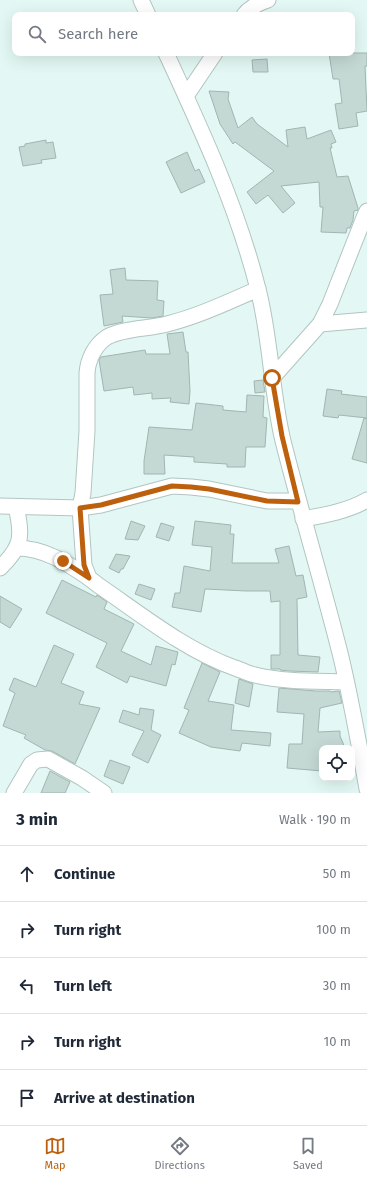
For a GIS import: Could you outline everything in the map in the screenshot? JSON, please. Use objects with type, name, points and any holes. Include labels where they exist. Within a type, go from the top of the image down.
[{"type":"street","points":[[141,0],[147,12]]},
{"type":"street","points":[[246,12],[248,9],[268,0]]},
{"type":"street","points":[[167,56],[226,188],[246,247],[258,289],[263,309],[272,378],[282,436],[298,502],[334,631],[346,682],[367,789]]},
{"type":"street","points":[[186,96],[213,56]]},
{"type":"street","points":[[272,378],[320,324],[330,304],[367,211]]},
{"type":"street","points":[[89,578],[84,565],[80,508],[83,492],[87,431],[87,364],[90,356],[99,344],[106,338],[116,333],[166,324],[199,314],[258,289]]},
{"type":"street","points":[[320,324],[367,320]]},
{"type":"street","points":[[0,506],[80,508],[101,505],[172,486],[209,489],[267,501],[298,502]]},
{"type":"street","points":[[303,519],[332,513],[357,505],[367,500]]},
{"type":"street","points":[[0,568],[12,557],[17,548],[20,535],[20,523],[16,507]]},
{"type":"street","points":[[17,548],[29,548],[63,561],[160,628],[202,654],[220,662],[255,675],[278,678],[346,682]]},
{"type":"street","points":[[14,793],[31,764],[37,760],[48,759],[82,778],[104,793]]},
{"type":"building","points":[[355,53],[367,53],[367,66],[365,66],[367,111],[356,113],[358,126],[339,129],[335,104],[342,103],[339,79],[333,79],[329,56],[355,56]]},
{"type":"building","points":[[267,59],[268,72],[253,72],[252,60]]},
{"type":"building","points":[[209,91],[229,92],[228,99],[238,128],[252,117],[257,124],[288,147],[286,130],[305,127],[307,139],[331,130],[336,142],[331,144],[332,148],[330,148],[337,177],[348,176],[358,208],[358,210],[354,211],[353,220],[350,228],[347,228],[346,233],[321,232],[323,207],[320,207],[319,182],[281,186],[295,203],[283,213],[268,195],[256,204],[247,192],[274,171],[235,142],[233,144],[220,124]]},
{"type":"building","points":[[46,140],[46,143],[53,142],[56,158],[41,160],[42,163],[23,166],[19,147],[25,146],[25,144]]},
{"type":"building","points":[[187,152],[195,171],[199,169],[205,182],[181,193],[166,162]]},
{"type":"building","points":[[125,268],[126,280],[158,281],[157,300],[164,301],[163,316],[152,318],[122,316],[123,322],[104,326],[100,295],[113,294],[110,270]]},
{"type":"building","points":[[183,332],[186,352],[188,352],[190,391],[189,404],[170,402],[171,398],[152,399],[152,393],[134,395],[133,387],[104,391],[99,360],[101,357],[145,350],[146,354],[170,354],[167,334]]},
{"type":"building","points":[[263,380],[265,392],[255,393],[254,381]]},
{"type":"building","points":[[327,389],[342,391],[341,394],[367,397],[367,418],[339,415],[338,418],[323,416]]},
{"type":"building","points":[[247,395],[264,396],[263,417],[267,418],[265,447],[246,447],[245,467],[227,467],[227,464],[194,462],[194,457],[164,455],[165,474],[144,474],[144,461],[149,427],[192,430],[196,403],[223,406],[223,410],[246,412]]},
{"type":"building","points":[[364,418],[367,419],[367,463],[352,459]]},
{"type":"building","points":[[131,521],[145,526],[138,540],[125,539]]},
{"type":"building","points":[[195,521],[231,525],[230,534],[234,534],[232,563],[279,563],[275,549],[289,546],[296,576],[303,575],[307,597],[297,599],[298,655],[320,657],[318,672],[271,669],[271,655],[280,655],[280,601],[271,602],[270,591],[205,589],[201,612],[172,607],[175,593],[180,593],[184,566],[210,571],[212,547],[192,545]]},
{"type":"building","points":[[161,523],[174,527],[169,541],[156,537]]},
{"type":"building","points":[[116,554],[130,556],[119,573],[109,568]]},
{"type":"building","points":[[62,580],[96,597],[97,595],[107,602],[104,609],[134,624],[121,651],[151,665],[156,646],[178,652],[175,665],[172,664],[166,686],[130,676],[127,683],[96,667],[107,643],[46,613]]},
{"type":"building","points":[[139,584],[155,589],[151,600],[135,594]]},
{"type":"building","points":[[0,596],[22,609],[10,628],[0,622]]},
{"type":"building","points":[[54,645],[74,654],[61,683],[84,692],[79,704],[100,708],[75,764],[24,738],[26,735],[3,726],[15,693],[9,690],[14,678],[36,687]]},
{"type":"building","points":[[202,663],[220,672],[208,701],[234,705],[231,730],[271,733],[270,746],[242,743],[240,751],[211,747],[179,733],[189,710],[184,708]]},
{"type":"building","points":[[239,679],[253,684],[249,707],[235,703]]},
{"type":"building","points":[[279,688],[331,692],[339,691],[342,703],[320,708],[318,732],[340,731],[340,736],[344,745],[319,745],[319,771],[287,768],[289,744],[302,744],[304,714],[277,712]]},
{"type":"building","points":[[140,708],[154,710],[151,730],[161,735],[148,763],[132,755],[144,731],[119,722],[123,710],[139,715]]},
{"type":"building","points":[[110,760],[130,767],[123,784],[104,776]]},
{"type":"building","points":[[50,771],[70,782],[65,793],[41,793]]},
{"type":"route","points":[[63,561],[89,578],[84,565],[80,508],[101,505],[172,486],[209,489],[267,501],[298,502],[282,436],[272,378]]}]
